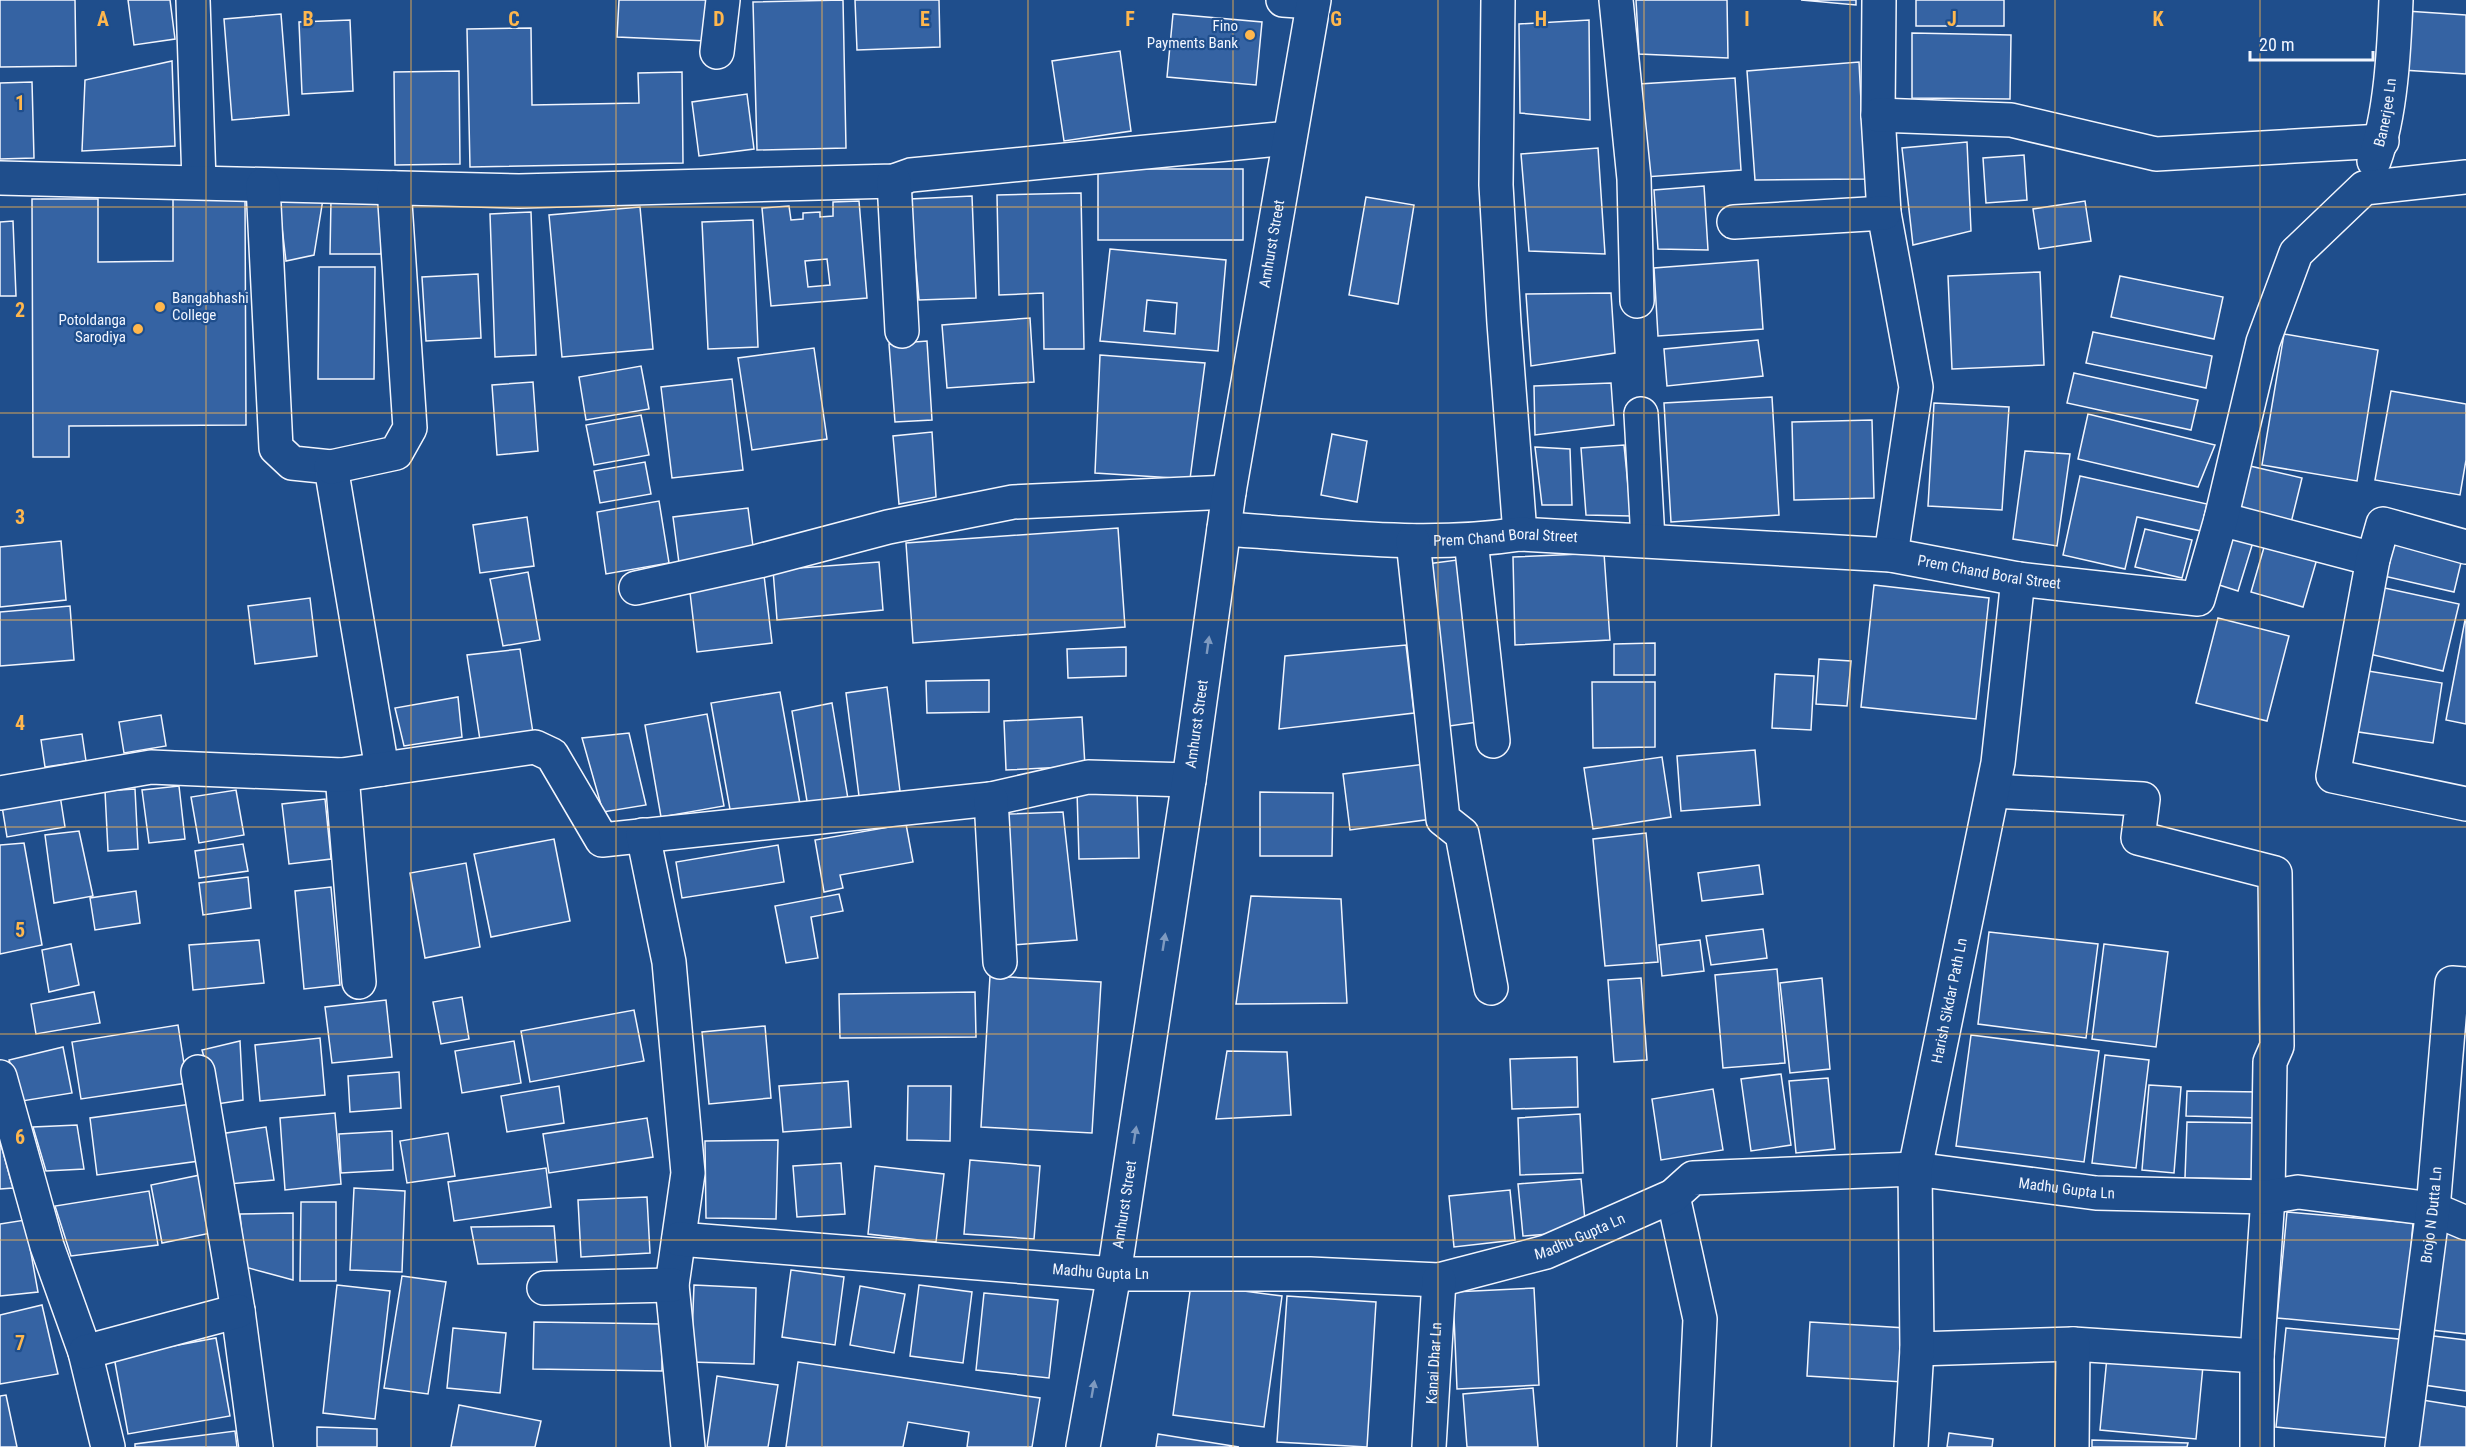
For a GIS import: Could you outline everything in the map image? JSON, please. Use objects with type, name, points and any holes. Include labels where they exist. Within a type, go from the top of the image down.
[{"type":"street","points":[[193,0],[199,182]]},
{"type":"street","points":[[717,52],[723,0]]},
{"type":"street","points":[[1498,0],[1496,185],[1520,534]]},
{"type":"street","points":[[1616,0],[1634,179],[1637,301]]},
{"type":"street","points":[[1879,0],[1878,115],[1884,213],[1916,387],[1892,555]]},
{"type":"street","name":"Banerjee Ln","points":[[2364,188],[2382,141],[2394,40],[2396,0]]},
{"type":"street","name":"Amhurst Street","points":[[1083,1447],[1114,1274],[1189,780],[1229,492],[1290,138],[1304,1]]},
{"type":"street","points":[[1878,115],[2011,120],[2156,154],[2382,141]]},
{"type":"street","points":[[0,178],[519,191],[894,181],[910,175],[1290,138]]},
{"type":"street","points":[[2364,188],[2466,177]]},
{"type":"street","points":[[894,181],[902,331]]},
{"type":"street","points":[[263,185],[276,448],[292,463],[331,467],[396,453],[410,428],[394,188]]},
{"type":"street","name":"Prem Chand Boral Street","points":[[1224,530],[1413,541],[1471,540],[1520,534],[1892,555],[2018,579],[2198,599],[2221,519],[2263,342],[2296,253],[2364,188]]},
{"type":"street","points":[[1734,222],[1884,213]]},
{"type":"street","points":[[1641,414],[1648,540]]},
{"type":"street","points":[[331,467],[382,769]]},
{"type":"street","points":[[636,588],[759,561],[888,527],[1013,502],[1229,492]]},
{"type":"street","points":[[2221,519],[2373,559]]},
{"type":"street","points":[[2466,548],[2383,524],[2373,559],[2333,776],[2466,804]]},
{"type":"street","points":[[1471,540],[1493,741]]},
{"type":"street","points":[[1413,541],[1443,819],[1462,834],[1491,988]]},
{"type":"street","name":"Harish Sikdar Path Ln","points":[[1912,1435],[1917,1349],[1915,1169],[1998,763],[2018,579]]},
{"type":"street","points":[[0,793],[151,767],[342,775],[535,747],[552,755],[602,840],[991,799],[1088,777],[1189,780]]},
{"type":"street","points":[[342,775],[358,982]]},
{"type":"street","points":[[1993,790],[2143,799],[2138,838],[2275,873],[2277,1046],[2270,1062],[2268,1197],[2257,1356],[2257,1447]]},
{"type":"street","points":[[991,799],[1000,962]]},
{"type":"street","points":[[643,835],[669,962],[688,1173],[672,1285],[688,1447]]},
{"type":"street","name":"Brojo N Dutta Ln","points":[[2402,1447],[2459,983]]},
{"type":"street","points":[[198,1072],[238,1311],[256,1447]]},
{"type":"street","points":[[0,1077],[47,1246],[85,1352],[108,1447]]},
{"type":"street","name":"Madhu Gupta Ln","points":[[679,1239],[1114,1274],[1310,1274],[1439,1280],[1546,1252],[1673,1196],[1693,1178],[1915,1169],[2096,1193],[2268,1197],[2298,1192],[2433,1209],[2466,1223]]},
{"type":"street","points":[[1673,1196],[1700,1319],[1694,1447]]},
{"type":"street","name":"Kanai Dhar Ln","points":[[1429,1447],[1439,1280]]},
{"type":"street","points":[[544,1288],[672,1285]]},
{"type":"street","points":[[85,1352],[238,1311]]},
{"type":"street","points":[[1917,1349],[2073,1344],[2257,1356]]},
{"type":"street","points":[[2072,1447],[2073,1344]]},
{"type":"building","points":[[0,0],[75,0],[76,66],[0,67]]},
{"type":"building","points":[[128,0],[170,0],[175,39],[134,45]]},
{"type":"building","points":[[619,0],[708,0],[707,41],[617,37]]},
{"type":"building","points":[[843,0],[846,148],[757,150],[753,2]]},
{"type":"building","points":[[855,0],[939,0],[940,47],[857,50]]},
{"type":"building","points":[[1636,0],[1727,0],[1728,58],[1639,54]]},
{"type":"building","points":[[1801,0],[1856,0],[1856,5]]},
{"type":"building","points":[[1916,0],[2004,0],[2004,26],[1916,26]]},
{"type":"building","points":[[2406,11],[2466,15],[2466,74],[2402,70]]},
{"type":"building","points":[[281,14],[289,115],[232,120],[224,19]]},
{"type":"building","points":[[1173,14],[1262,22],[1256,85],[1167,77]]},
{"type":"building","points":[[350,20],[353,91],[302,94],[299,22]]},
{"type":"building","points":[[1589,20],[1590,120],[1520,113],[1519,24]]},
{"type":"building","points":[[531,28],[532,105],[639,103],[638,73],[682,72],[683,163],[470,167],[467,29]]},
{"type":"building","points":[[1912,33],[2011,35],[2010,99],[1912,98]]},
{"type":"building","points":[[1120,51],[1131,131],[1064,141],[1052,61]]},
{"type":"building","points":[[172,61],[175,146],[82,151],[85,80]]},
{"type":"building","points":[[1859,62],[1865,179],[1755,180],[1747,71]]},
{"type":"building","points":[[459,71],[460,164],[395,165],[394,72]]},
{"type":"building","points":[[1735,78],[1741,170],[1645,177],[1639,84]]},
{"type":"building","points":[[32,82],[34,158],[0,159],[0,83]]},
{"type":"building","points":[[747,94],[754,149],[699,156],[692,102]]},
{"type":"building","points":[[1967,142],[1971,231],[1913,245],[1902,148]]},
{"type":"building","points":[[1598,148],[1605,254],[1529,251],[1521,154]]},
{"type":"building","points":[[2024,155],[2027,200],[1986,203],[1983,158]]},
{"type":"building","points":[[1098,169],[1243,169],[1243,240],[1098,240]]},
{"type":"building","points":[[1704,186],[1708,250],[1658,249],[1654,190]]},
{"type":"building","points":[[1081,193],[1084,349],[1044,349],[1043,293],[999,295],[997,195]]},
{"type":"building","name":"Bangabhashi College","points":[[245,196],[246,425],[69,426],[69,457],[33,457],[32,199],[98,199],[98,262],[173,261],[173,197]]},
{"type":"building","points":[[972,196],[976,298],[919,300],[910,199]]},
{"type":"building","points":[[1366,197],[1414,205],[1398,304],[1349,295]]},
{"type":"building","points":[[323,199],[314,255],[286,261],[279,202]]},
{"type":"building","points":[[331,200],[381,201],[381,254],[330,254]]},
{"type":"building","points":[[859,201],[867,298],[771,306],[762,208],[789,206],[791,220],[803,219],[803,213],[820,212],[820,217],[833,216],[833,202]],"holes":[[[827,259],[830,285],[808,287],[805,261]]]},
{"type":"building","points":[[2085,201],[2091,241],[2039,249],[2033,209]]},
{"type":"building","points":[[640,207],[653,349],[562,357],[549,215]]},
{"type":"building","points":[[531,212],[536,355],[495,357],[490,214]]},
{"type":"building","points":[[753,220],[758,347],[708,349],[702,222]]},
{"type":"building","points":[[13,221],[16,296],[0,296],[0,222]]},
{"type":"building","points":[[1110,249],[1226,260],[1218,351],[1100,341]],"holes":[[[1147,300],[1177,303],[1175,334],[1144,331]]]},
{"type":"building","points":[[1758,260],[1763,329],[1658,336],[1654,268]]},
{"type":"building","points":[[319,267],[375,267],[374,379],[318,379]]},
{"type":"building","points":[[2040,272],[2044,365],[1952,369],[1948,276]]},
{"type":"building","points":[[478,274],[481,338],[426,341],[422,277]]},
{"type":"building","points":[[2120,276],[2223,297],[2214,339],[2111,317]]},
{"type":"building","points":[[1611,293],[1615,353],[1531,366],[1526,294]]},
{"type":"building","points":[[1030,318],[1034,382],[947,388],[942,325]]},
{"type":"building","points":[[2093,332],[2212,356],[2206,388],[2086,363]]},
{"type":"building","points":[[2284,334],[2378,350],[2357,481],[2262,465]]},
{"type":"building","points":[[1758,340],[1763,376],[1667,386],[1664,349]]},
{"type":"building","points":[[927,341],[932,420],[895,422],[889,344]]},
{"type":"building","points":[[814,348],[827,439],[752,450],[738,358]]},
{"type":"building","points":[[1100,355],[1205,363],[1190,479],[1095,473]]},
{"type":"building","points":[[641,366],[649,409],[586,420],[579,377]]},
{"type":"building","points":[[2074,373],[2198,400],[2191,430],[2067,403]]},
{"type":"building","points":[[732,379],[743,470],[672,478],[661,387]]},
{"type":"building","points":[[533,382],[538,451],[497,455],[492,385]]},
{"type":"building","points":[[1611,383],[1614,425],[1535,435],[1534,386]]},
{"type":"building","points":[[2391,391],[2466,404],[2466,460],[2460,495],[2375,480]]},
{"type":"building","points":[[1772,397],[1779,515],[1671,522],[1664,403]]},
{"type":"building","points":[[1934,403],[2009,407],[2002,510],[1928,506]]},
{"type":"building","points":[[2088,414],[2215,445],[2198,487],[2078,459]]},
{"type":"building","points":[[641,415],[649,455],[594,465],[586,425]]},
{"type":"building","points":[[1872,420],[1874,498],[1794,500],[1792,422]]},
{"type":"building","points":[[932,432],[936,497],[899,504],[893,436]]},
{"type":"building","points":[[1332,434],[1367,441],[1357,502],[1321,495]]},
{"type":"building","points":[[1624,445],[1631,516],[1586,515],[1581,448]]},
{"type":"building","points":[[1535,447],[1570,449],[1572,505],[1542,505]]},
{"type":"building","points":[[2025,451],[2070,454],[2057,546],[2013,539]]},
{"type":"building","points":[[645,462],[651,494],[600,503],[594,471]]},
{"type":"building","points":[[2250,466],[2302,478],[2289,531],[2238,519]]},
{"type":"building","points":[[2080,476],[2207,504],[2201,531],[2137,517],[2125,569],[2063,555]]},
{"type":"building","points":[[659,501],[669,563],[606,574],[597,512]]},
{"type":"building","points":[[748,508],[754,554],[679,563],[673,517]]},
{"type":"building","points":[[527,517],[534,566],[480,573],[473,525]]},
{"type":"building","points":[[1118,528],[1125,627],[913,643],[906,543]]},
{"type":"building","points":[[2145,529],[2192,540],[2182,578],[2135,567]]},
{"type":"building","points":[[2230,531],[2254,539],[2238,591],[2213,583]]},
{"type":"building","points":[[2385,532],[2464,550],[2454,592],[2375,574]]},
{"type":"building","points":[[2267,537],[2319,552],[2303,607],[2251,592]]},
{"type":"building","points":[[61,541],[66,600],[0,607],[0,547]]},
{"type":"building","points":[[1604,553],[1610,640],[1515,645],[1513,557]]},
{"type":"building","points":[[1457,560],[1478,722],[1442,727],[1427,564]]},
{"type":"building","points":[[879,562],[883,610],[777,620],[773,570]]},
{"type":"building","points":[[528,572],[540,640],[503,646],[490,579]]},
{"type":"building","points":[[764,575],[772,643],[697,652],[689,584]]},
{"type":"building","points":[[1874,585],[1989,598],[1976,719],[1861,707]]},
{"type":"building","points":[[2380,587],[2459,604],[2443,671],[2365,653]]},
{"type":"building","points":[[310,598],[317,656],[255,664],[248,606]]},
{"type":"building","points":[[70,606],[74,660],[0,666],[0,612]]},
{"type":"building","points":[[2218,618],[2289,636],[2267,721],[2196,703]]},
{"type":"building","points":[[2466,620],[2466,724],[2446,720]]},
{"type":"building","points":[[1655,643],[1655,675],[1614,675],[1614,644]]},
{"type":"building","points":[[1406,645],[1414,713],[1279,729],[1285,656]]},
{"type":"building","points":[[1126,647],[1126,676],[1068,678],[1067,649]]},
{"type":"building","points":[[520,649],[533,733],[480,740],[467,655]]},
{"type":"building","points":[[1819,659],[1851,661],[1847,706],[1816,704]]},
{"type":"building","points":[[2362,670],[2442,683],[2433,743],[2352,731]]},
{"type":"building","points":[[1775,674],[1814,676],[1811,730],[1772,728]]},
{"type":"building","points":[[989,680],[989,712],[927,713],[926,681]]},
{"type":"building","points":[[1592,682],[1655,682],[1655,747],[1593,748]]},
{"type":"building","points":[[887,687],[900,791],[859,796],[846,693]]},
{"type":"building","points":[[780,692],[800,804],[731,815],[711,703]]},
{"type":"building","points":[[458,697],[462,737],[404,746],[395,708]]},
{"type":"building","points":[[832,703],[848,799],[808,807],[792,711]]},
{"type":"building","points":[[707,714],[724,806],[661,817],[645,725]]},
{"type":"building","points":[[161,715],[166,746],[124,753],[119,722]]},
{"type":"building","points":[[1082,717],[1085,766],[1006,770],[1004,721]]},
{"type":"building","points":[[629,733],[646,805],[603,812],[582,738]]},
{"type":"building","points":[[82,734],[86,761],[45,767],[41,740]]},
{"type":"building","points":[[1755,750],[1760,805],[1681,811],[1677,756]]},
{"type":"building","points":[[1662,757],[1671,817],[1593,829],[1584,768]]},
{"type":"building","points":[[1426,764],[1432,819],[1350,830],[1343,774]]},
{"type":"building","points":[[179,786],[185,839],[149,843],[142,790]]},
{"type":"building","points":[[59,789],[65,827],[7,837],[1,800]]},
{"type":"building","points":[[135,789],[138,849],[108,851],[105,791]]},
{"type":"building","points":[[236,790],[244,835],[199,843],[191,797]]},
{"type":"building","points":[[1137,790],[1139,858],[1079,859],[1077,791]]},
{"type":"building","points":[[1260,792],[1333,793],[1332,856],[1260,856]]},
{"type":"building","points":[[325,799],[331,859],[289,864],[282,804]]},
{"type":"building","points":[[1063,812],[1077,940],[1013,945],[1008,814]]},
{"type":"building","points":[[906,824],[913,862],[840,875],[843,888],[824,892],[815,840]]},
{"type":"building","points":[[79,831],[93,896],[54,903],[45,835]]},
{"type":"building","points":[[1646,833],[1658,962],[1605,966],[1593,839]]},
{"type":"building","points":[[554,839],[570,921],[491,937],[474,854]]},
{"type":"building","points":[[24,843],[42,945],[0,954],[0,845]]},
{"type":"building","points":[[243,844],[248,871],[199,878],[195,851]]},
{"type":"building","points":[[778,845],[784,882],[682,898],[676,862]]},
{"type":"building","points":[[466,863],[480,947],[425,958],[410,873]]},
{"type":"building","points":[[1759,865],[1763,894],[1702,901],[1698,873]]},
{"type":"building","points":[[248,877],[251,908],[203,915],[199,883]]},
{"type":"building","points":[[331,887],[340,985],[304,989],[295,891]]},
{"type":"building","points":[[136,891],[140,923],[95,930],[90,898]]},
{"type":"building","points":[[839,894],[843,911],[811,917],[818,958],[786,963],[775,906]]},
{"type":"building","points":[[1251,896],[1341,899],[1347,1003],[1236,1004]]},
{"type":"building","points":[[1763,929],[1767,958],[1711,965],[1706,936]]},
{"type":"building","points":[[1989,932],[2098,944],[2086,1038],[1978,1024]]},
{"type":"building","points":[[259,940],[264,983],[193,990],[189,945]]},
{"type":"building","points":[[1700,940],[1704,971],[1662,976],[1659,945]]},
{"type":"building","points":[[71,944],[79,985],[49,992],[42,950]]},
{"type":"building","points":[[2104,944],[2168,952],[2156,1047],[2092,1039]]},
{"type":"building","points":[[1777,969],[1785,1063],[1723,1068],[1715,975]]},
{"type":"building","points":[[990,976],[1101,982],[1092,1133],[981,1127]]},
{"type":"building","points":[[1641,978],[1647,1060],[1614,1062],[1608,980]]},
{"type":"building","points":[[1822,978],[1830,1069],[1790,1073],[1780,983]]},
{"type":"building","points":[[94,992],[100,1023],[36,1034],[31,1004]]},
{"type":"building","points":[[975,992],[976,1037],[840,1038],[839,994]]},
{"type":"building","points":[[462,997],[469,1039],[441,1044],[433,1002]]},
{"type":"building","points":[[386,1000],[392,1057],[332,1063],[325,1007]]},
{"type":"building","points":[[634,1010],[644,1061],[530,1082],[521,1031]]},
{"type":"building","points":[[178,1025],[187,1083],[81,1099],[72,1042]]},
{"type":"building","points":[[765,1026],[771,1098],[709,1104],[702,1032]]},
{"type":"building","points":[[1971,1035],[2099,1051],[2084,1162],[1956,1146]]},
{"type":"building","points":[[320,1038],[325,1095],[260,1101],[255,1045]]},
{"type":"building","points":[[240,1041],[243,1100],[217,1104],[202,1050]]},
{"type":"building","points":[[514,1041],[521,1083],[462,1093],[455,1051]]},
{"type":"building","points":[[63,1047],[72,1093],[22,1101],[9,1060]]},
{"type":"building","points":[[1227,1051],[1287,1052],[1291,1115],[1216,1119]]},
{"type":"building","points":[[2105,1055],[2149,1060],[2136,1168],[2092,1163]]},
{"type":"building","points":[[1577,1057],[1578,1107],[1512,1109],[1510,1059]]},
{"type":"building","points":[[399,1072],[401,1108],[350,1112],[348,1076]]},
{"type":"building","points":[[1781,1074],[1791,1145],[1751,1151],[1741,1079]]},
{"type":"building","points":[[1828,1078],[1835,1149],[1796,1153],[1789,1081]]},
{"type":"building","points":[[848,1081],[851,1127],[783,1132],[779,1086]]},
{"type":"building","points":[[2149,1085],[2181,1087],[2174,1173],[2142,1170]]},
{"type":"building","points":[[559,1086],[564,1123],[507,1132],[501,1096]]},
{"type":"building","points":[[908,1086],[951,1086],[950,1141],[907,1140]]},
{"type":"building","points":[[1713,1089],[1723,1150],[1661,1160],[1652,1099]]},
{"type":"building","points":[[2187,1091],[2262,1092],[2262,1118],[2186,1116]]},
{"type":"building","points":[[191,1104],[199,1161],[97,1175],[90,1118]]},
{"type":"building","points":[[335,1113],[341,1184],[285,1190],[280,1118]]},
{"type":"building","points":[[1580,1114],[1583,1173],[1520,1175],[1518,1118]]},
{"type":"building","points":[[647,1118],[653,1157],[549,1173],[543,1134]]},
{"type":"building","points":[[2187,1122],[2261,1123],[2260,1179],[2185,1178]]},
{"type":"building","points":[[77,1125],[84,1169],[46,1171],[33,1127]]},
{"type":"building","points":[[266,1127],[274,1180],[229,1184],[220,1134]]},
{"type":"building","points":[[392,1131],[393,1170],[341,1173],[339,1134]]},
{"type":"building","points":[[448,1133],[455,1176],[407,1183],[400,1141]]},
{"type":"building","points":[[778,1140],[776,1219],[706,1218],[705,1141]]},
{"type":"building","points":[[0,1141],[13,1188],[0,1189]]},
{"type":"building","points":[[970,1160],[1040,1166],[1034,1239],[964,1234]]},
{"type":"building","points":[[841,1163],[845,1214],[797,1217],[793,1166]]},
{"type":"building","points":[[875,1166],[944,1174],[936,1242],[868,1234]]},
{"type":"building","points":[[546,1168],[551,1207],[454,1221],[448,1182]]},
{"type":"building","points":[[200,1175],[211,1233],[162,1243],[151,1185]]},
{"type":"building","points":[[1581,1179],[1586,1231],[1523,1236],[1518,1184]]},
{"type":"building","points":[[354,1188],[405,1191],[402,1272],[350,1270]]},
{"type":"building","points":[[1510,1190],[1515,1240],[1454,1247],[1449,1196]]},
{"type":"building","points":[[149,1191],[158,1245],[71,1256],[55,1206]]},
{"type":"building","points":[[647,1197],[650,1253],[581,1257],[578,1200]]},
{"type":"building","points":[[301,1202],[336,1202],[336,1281],[300,1281]]},
{"type":"building","points":[[2287,1212],[2413,1223],[2404,1330],[2277,1318]]},
{"type":"building","points":[[293,1213],[293,1280],[245,1267],[240,1214]]},
{"type":"building","points":[[25,1220],[38,1292],[0,1296],[0,1224]]},
{"type":"building","points":[[2437,1223],[2466,1227],[2466,1334],[2423,1329]]},
{"type":"building","points":[[554,1226],[557,1262],[478,1264],[471,1227]]},
{"type":"building","points":[[791,1270],[844,1277],[835,1345],[782,1337]]},
{"type":"building","points":[[402,1276],[446,1282],[428,1394],[384,1388]]},
{"type":"building","points":[[1191,1284],[1282,1296],[1264,1427],[1173,1415]]},
{"type":"building","points":[[337,1285],[390,1291],[375,1419],[323,1413]]},
{"type":"building","points":[[694,1285],[756,1288],[754,1364],[691,1362]]},
{"type":"building","points":[[919,1285],[972,1292],[963,1363],[910,1356]]},
{"type":"building","points":[[860,1286],[905,1294],[894,1353],[850,1345]]},
{"type":"building","points":[[1534,1288],[1539,1385],[1457,1389],[1453,1292]]},
{"type":"building","points":[[984,1293],[1058,1300],[1049,1378],[976,1370]]},
{"type":"building","points":[[1287,1296],[1376,1302],[1367,1447],[1277,1442]]},
{"type":"building","points":[[42,1305],[58,1374],[0,1384],[0,1315]]},
{"type":"building","points":[[534,1322],[662,1324],[662,1371],[533,1369]]},
{"type":"building","points":[[1810,1322],[1906,1328],[1903,1382],[1807,1376]]},
{"type":"building","points":[[453,1328],[506,1333],[500,1393],[447,1388]]},
{"type":"building","points":[[2286,1328],[2399,1339],[2389,1438],[2276,1427]]},
{"type":"building","points":[[2417,1334],[2466,1340],[2466,1391],[2410,1383]]},
{"type":"building","points":[[216,1338],[230,1416],[128,1434],[114,1357]]},
{"type":"building","points":[[2107,1357],[2203,1366],[2196,1439],[2100,1430]]},
{"type":"building","points":[[798,1362],[1040,1398],[1032,1447],[967,1447],[969,1432],[908,1422],[903,1447],[786,1447]]},
{"type":"building","points":[[717,1376],[778,1385],[768,1447],[707,1447]]},
{"type":"building","points":[[1533,1388],[1538,1447],[1467,1447],[1463,1394]]},
{"type":"building","points":[[6,1395],[17,1447],[0,1447],[0,1396]]},
{"type":"building","points":[[2416,1399],[2466,1407],[2466,1447],[2410,1447]]},
{"type":"building","points":[[459,1405],[541,1421],[535,1447],[451,1447]]},
{"type":"building","points":[[317,1427],[377,1429],[377,1447],[317,1447]]},
{"type":"building","points":[[235,1431],[237,1447],[135,1447],[135,1444]]},
{"type":"building","points":[[1949,1433],[1993,1439],[1992,1447],[1947,1447]]},
{"type":"building","points":[[1158,1434],[1239,1447],[1156,1447]]},
{"type":"building","points":[[2092,1440],[2188,1443],[2187,1447],[2092,1447]]},
{"type":"place","name":"Fino Payments Bank","points":[[1250,35]]},
{"type":"place","name":"Bangabhashi College","points":[[160,307]]},
{"type":"place","name":"Potoldanga Sarodiya","points":[[138,329]]}]
